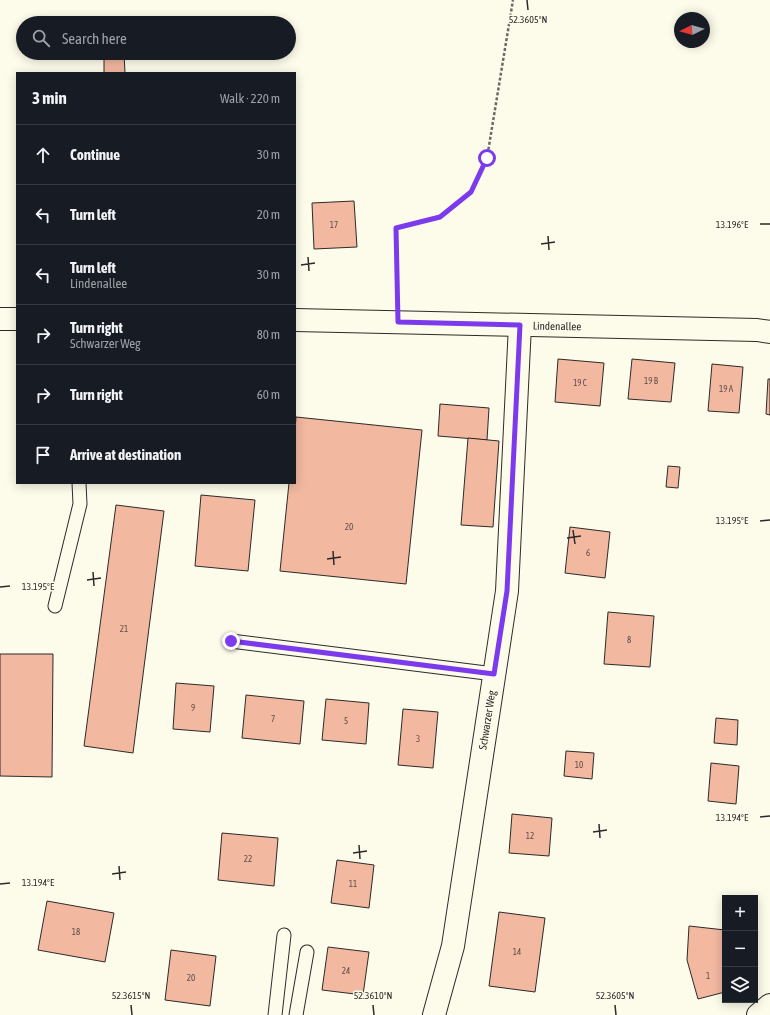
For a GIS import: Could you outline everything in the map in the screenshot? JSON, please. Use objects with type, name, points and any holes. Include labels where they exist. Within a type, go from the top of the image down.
[{"type":"street","points":[[0,319],[16,319]]},
{"type":"street","name":"Lindenallee","points":[[296,320],[757,330],[770,332]]},
{"type":"street","name":"Schwarzer Weg","points":[[434,1015],[452,946],[507,591],[520,325]]},
{"type":"street","points":[[758,1015],[770,1004]]},
{"type":"lane","points":[[55,606],[80,504],[79,484]]},
{"type":"lane","points":[[231,641],[494,674]]},
{"type":"lane","points":[[275,1015],[284,935]]},
{"type":"lane","points":[[296,1015],[307,952]]},
{"type":"path","points":[[398,322],[396,228],[440,217],[471,192],[487,158],[513,0]]},
{"type":"building","points":[[104,60],[124,60],[125,72],[104,72]]},
{"type":"building","points":[[354,201],[357,247],[314,249],[312,203]]},
{"type":"building","points":[[558,359],[604,363],[600,406],[555,402]]},
{"type":"building","points":[[632,359],[675,363],[671,402],[628,399]]},
{"type":"building","points":[[712,364],[743,367],[739,413],[708,411]]},
{"type":"building","points":[[768,379],[770,379],[770,415],[766,414]]},
{"type":"building","points":[[440,404],[489,408],[487,440],[438,436]]},
{"type":"building","points":[[296,417],[422,430],[406,584],[280,571],[289,484],[296,484]]},
{"type":"building","points":[[468,438],[499,441],[493,527],[461,525]]},
{"type":"building","points":[[668,466],[680,467],[678,488],[666,487]]},
{"type":"building","points":[[201,495],[255,500],[248,571],[195,566]]},
{"type":"building","points":[[116,505],[164,511],[133,753],[84,746]]},
{"type":"building","points":[[570,527],[610,532],[605,578],[565,573]]},
{"type":"building","points":[[608,612],[654,616],[650,667],[604,664]]},
{"type":"building","points":[[0,654],[53,654],[52,777],[0,776]]},
{"type":"building","points":[[176,683],[214,686],[210,732],[173,729]]},
{"type":"building","points":[[246,695],[304,701],[300,744],[242,738]]},
{"type":"building","points":[[326,699],[369,703],[366,744],[322,740]]},
{"type":"building","points":[[403,709],[438,712],[433,768],[398,765]]},
{"type":"building","points":[[716,718],[738,720],[737,745],[714,743]]},
{"type":"building","points":[[566,751],[594,753],[592,779],[564,776]]},
{"type":"building","points":[[711,763],[739,766],[736,804],[708,801]]},
{"type":"building","points":[[512,814],[552,818],[549,856],[509,853]]},
{"type":"building","points":[[222,833],[278,838],[274,886],[218,880]]},
{"type":"building","points":[[337,860],[374,865],[369,908],[331,903]]},
{"type":"building","points":[[47,901],[114,913],[105,962],[38,950]]},
{"type":"building","points":[[499,912],[545,918],[535,992],[489,986]]},
{"type":"building","points":[[689,926],[722,930],[722,993],[698,999],[687,960]]},
{"type":"building","points":[[328,947],[369,952],[363,995],[322,990]]},
{"type":"building","points":[[171,950],[216,956],[210,1006],[165,1000]]},
{"type":"route","points":[[231,641],[494,674],[507,591],[520,325],[398,322],[396,228],[440,217],[471,192],[487,158]]}]
